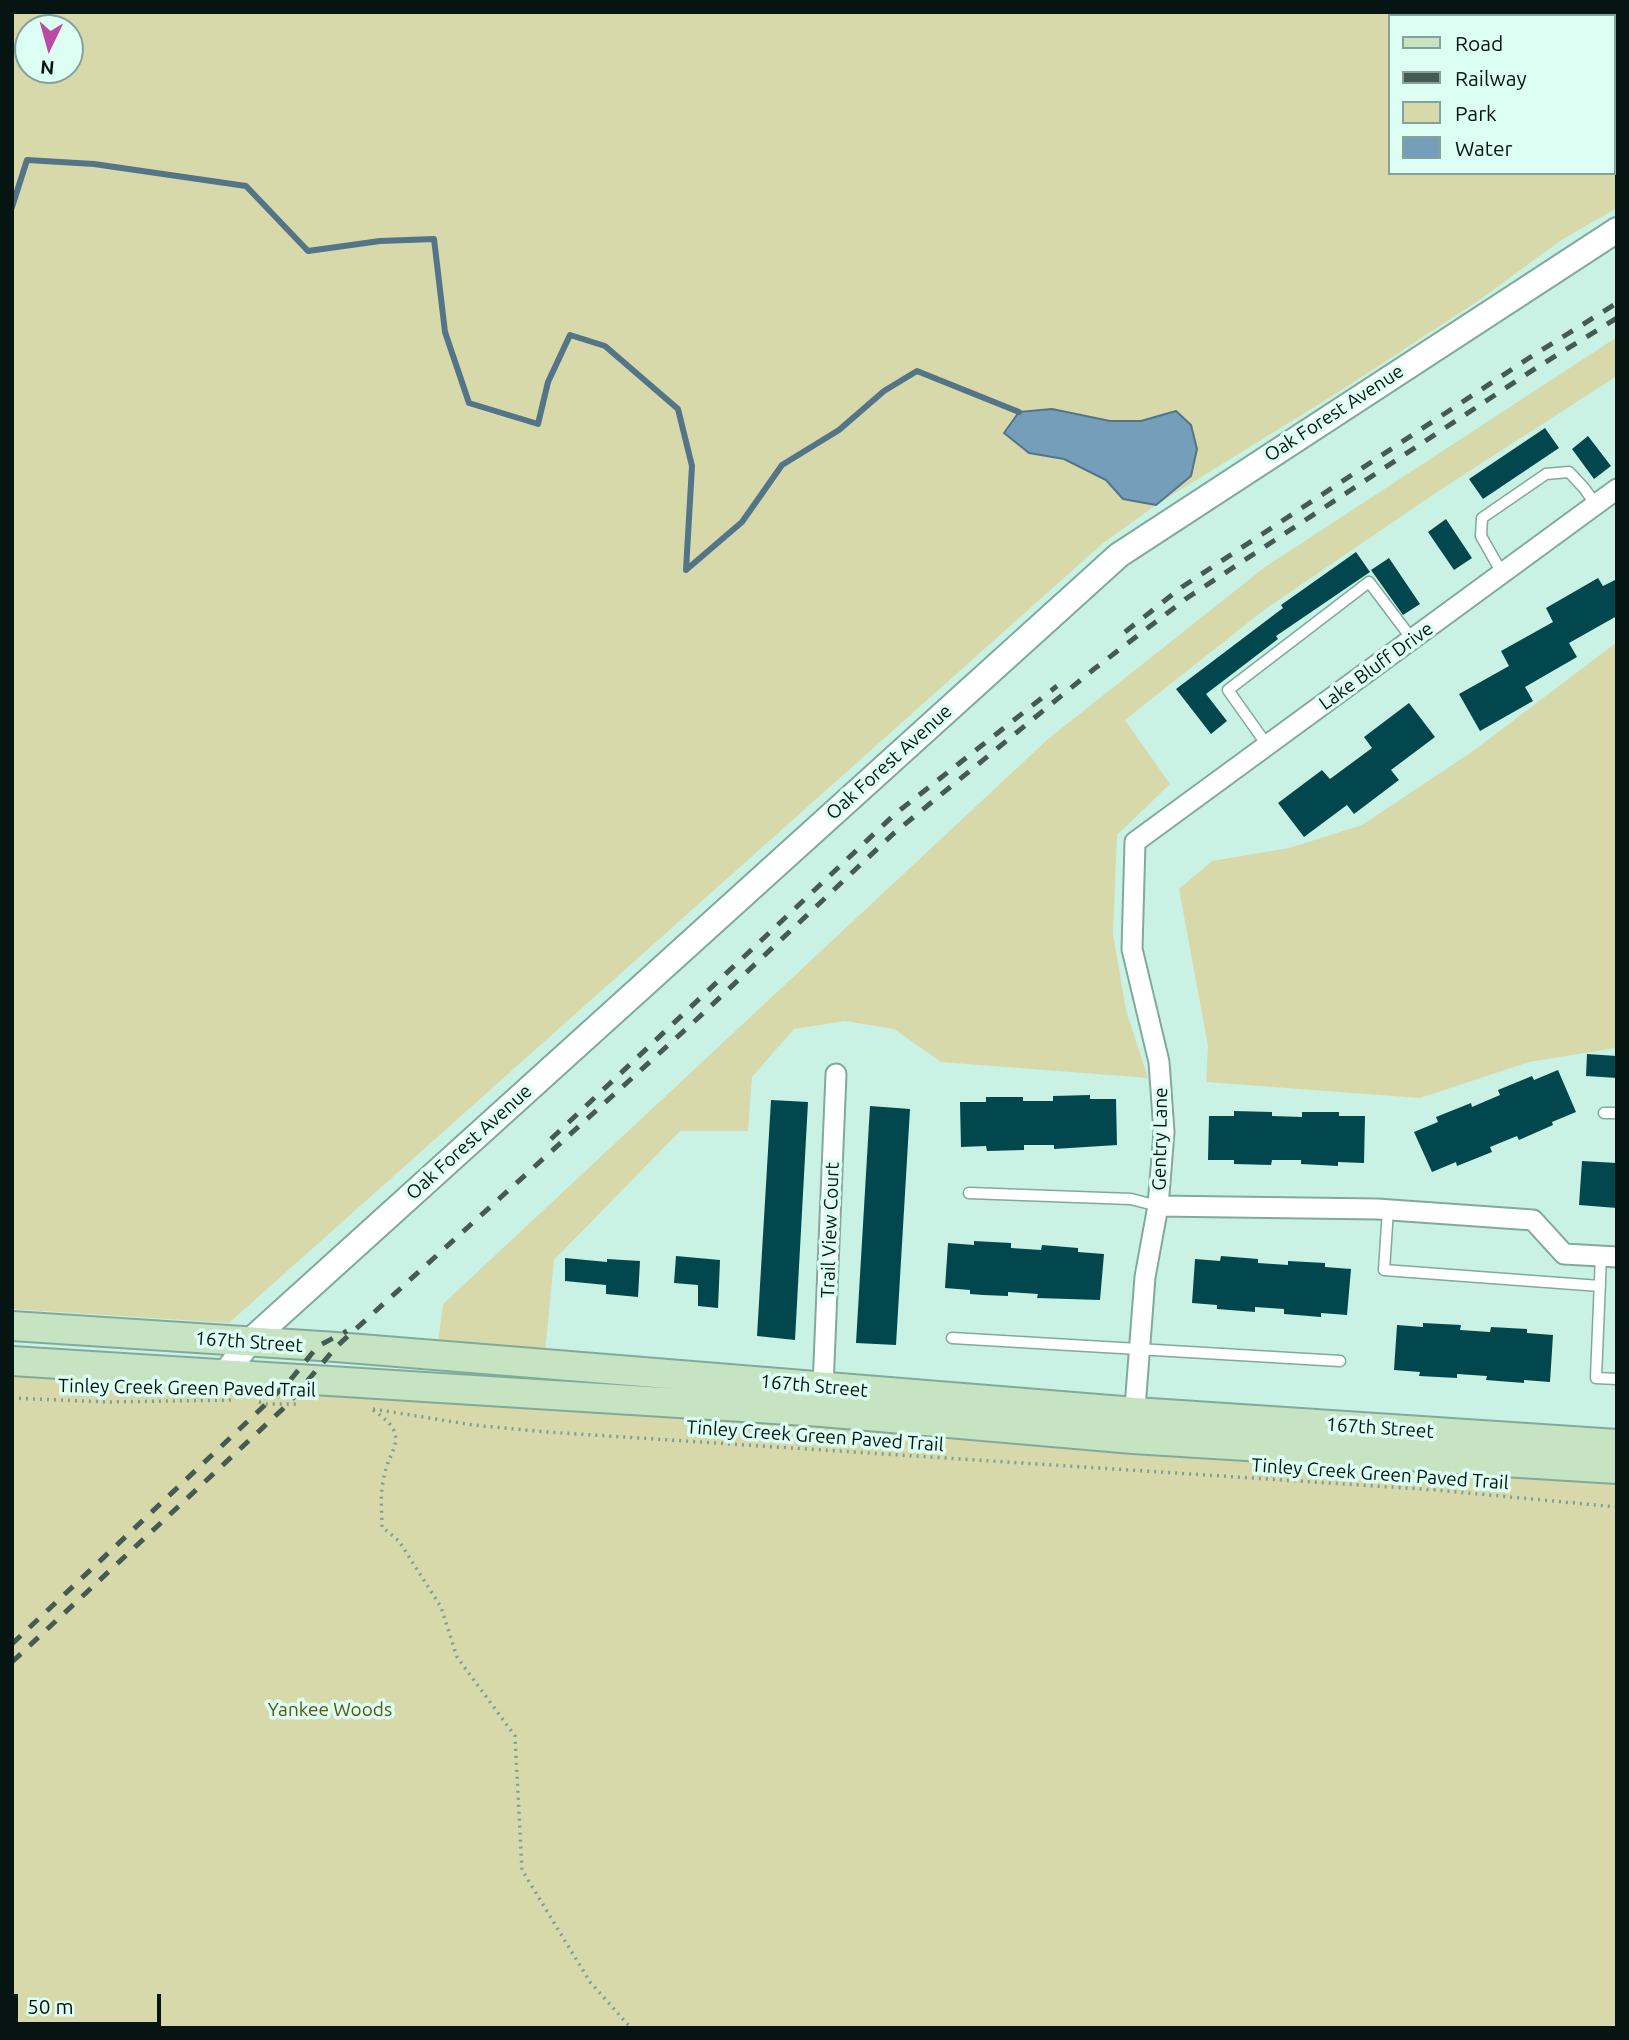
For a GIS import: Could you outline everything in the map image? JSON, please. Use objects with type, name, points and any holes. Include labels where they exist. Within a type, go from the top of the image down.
[{"type":"main road","name":"167th Street","points":[[12,1326],[823,1387],[1134,1425],[1617,1469]]},
{"type":"main road","name":"167th Street","points":[[12,1361],[822,1412],[1617,1444]]},
{"type":"street","name":"Oak Forest Avenue","points":[[225,1374],[248,1342],[1119,555],[1617,230]]},
{"type":"street","name":"Lake Bluff Drive","points":[[1135,842],[1617,489]]},
{"type":"street","name":"Gentry Lane","points":[[1134,1425],[1145,1277],[1162,1174],[1163,1095],[1159,1062],[1132,948],[1135,842]]},
{"type":"street","name":"Trail View Court","points":[[823,1387],[836,1073]]},
{"type":"street","points":[[1158,1206],[1388,1210],[1533,1220],[1564,1254],[1609,1257]]},
{"type":"lane","points":[[1502,573],[1481,536],[1482,518],[1546,474],[1569,472],[1596,505]]},
{"type":"lane","points":[[1267,745],[1228,690],[1369,582],[1412,639]]},
{"type":"lane","points":[[1604,1113],[1617,1113]]},
{"type":"lane","points":[[969,1194],[1131,1199],[1158,1206]]},
{"type":"lane","points":[[1388,1210],[1384,1270],[1600,1286]]},
{"type":"lane","points":[[1609,1257],[1600,1286],[1596,1378],[1617,1379]]},
{"type":"lane","points":[[952,1338],[1340,1361]]},
{"type":"path","name":"Tinley Creek Green Paved Trail","points":[[12,1398],[107,1402],[244,1400]]},
{"type":"path","name":"Tinley Creek Green Paved Trail","points":[[252,1399],[266,1404],[307,1402]]},
{"type":"path","name":"Tinley Creek Green Paved Trail","points":[[631,2028],[590,1982],[522,1870],[515,1736],[457,1657],[441,1607],[399,1541],[382,1527],[383,1481],[396,1441],[391,1422],[371,1409],[473,1425],[547,1432],[1422,1489],[1617,1507]]},
{"type":"green space","points":[[12,12],[1617,12],[1617,208],[1563,239],[1478,301],[1337,393],[1156,505],[1102,544],[229,1323],[12,1309]]},
{"type":"green space","points":[[1617,337],[1617,376],[1440,490],[1264,610],[1125,720],[1170,784],[1117,835],[1113,934],[1126,1010],[1148,1078],[941,1062],[894,1029],[845,1021],[794,1029],[752,1077],[748,1131],[680,1131],[554,1260],[545,1353],[438,1343],[443,1304],[1048,739],[1265,567]]},
{"type":"green space","points":[[1617,642],[1615,1048],[1529,1062],[1420,1098],[1206,1082],[1208,1046],[1179,889],[1212,861],[1289,848],[1362,825],[1473,751]]},
{"type":"green space","name":"Yankee Woods","points":[[12,1372],[656,1410],[1617,1479],[1617,2028],[12,2028]]},
{"type":"water","points":[[1052,409],[1110,421],[1141,421],[1176,411],[1191,425],[1197,449],[1191,476],[1156,505],[1123,499],[1106,480],[1064,459],[1029,453],[1004,433],[1019,412]]},
{"type":"building","points":[[1545,428],[1559,448],[1483,499],[1469,479]]},
{"type":"building","points":[[1588,436],[1611,466],[1594,479],[1572,449]]},
{"type":"building","points":[[1446,519],[1472,558],[1454,570],[1428,532]]},
{"type":"building","points":[[1356,552],[1370,572],[1276,636],[1278,639],[1206,694],[1227,721],[1211,734],[1176,689],[1283,608],[1281,605]]},
{"type":"building","points":[[1389,558],[1420,604],[1403,615],[1371,570]]},
{"type":"building","points":[[1598,578],[1603,586],[1617,579],[1617,616],[1569,643],[1577,657],[1525,687],[1533,701],[1480,731],[1459,694],[1509,666],[1501,651],[1553,622],[1546,608]]},
{"type":"building","points":[[1409,703],[1435,737],[1391,770],[1399,780],[1354,814],[1347,805],[1304,837],[1278,803],[1322,770],[1330,779],[1372,748],[1364,737]]},
{"type":"building","points":[[1587,1054],[1617,1056],[1617,1078],[1586,1076]]},
{"type":"building","points":[[1558,1070],[1576,1112],[1519,1140],[1517,1136],[1490,1147],[1492,1152],[1457,1166],[1456,1162],[1432,1172],[1414,1132],[1438,1122],[1436,1117],[1471,1103],[1472,1107],[1500,1095],[1498,1090],[1532,1076],[1534,1080]]},
{"type":"building","points":[[1090,1095],[1090,1099],[1116,1099],[1117,1145],[1054,1149],[1054,1145],[1024,1145],[1024,1150],[987,1151],[986,1146],[961,1147],[960,1102],[986,1102],[986,1097],[1023,1097],[1023,1101],[1053,1101],[1053,1096]]},
{"type":"building","points":[[771,1100],[808,1102],[795,1340],[757,1336]]},
{"type":"building","points":[[870,1106],[910,1109],[896,1345],[856,1343]]},
{"type":"building","points":[[1234,1111],[1272,1112],[1272,1116],[1302,1117],[1302,1112],[1339,1112],[1339,1116],[1365,1116],[1364,1163],[1338,1162],[1338,1166],[1301,1164],[1301,1160],[1272,1160],[1271,1165],[1208,1160],[1209,1116],[1234,1116]]},
{"type":"building","points":[[1582,1161],[1617,1163],[1617,1208],[1579,1205]]},
{"type":"building","points":[[974,1241],[1011,1243],[1011,1248],[1041,1250],[1042,1245],[1078,1248],[1078,1252],[1104,1254],[1100,1300],[1037,1298],[1038,1294],[1008,1292],[1008,1296],[970,1294],[970,1290],[945,1288],[948,1243],[974,1245]]},
{"type":"building","points":[[676,1256],[720,1260],[718,1308],[698,1306],[698,1285],[674,1283]]},
{"type":"building","points":[[1221,1256],[1258,1259],[1258,1263],[1325,1263],[1325,1267],[1351,1269],[1347,1315],[1321,1313],[1321,1317],[1284,1314],[1284,1309],[1255,1307],[1255,1312],[1217,1309],[1217,1305],[1192,1303],[1195,1259],[1220,1261]]},
{"type":"building","points":[[565,1258],[607,1262],[607,1259],[640,1261],[638,1297],[606,1294],[606,1285],[565,1281]]},
{"type":"building","points":[[1423,1323],[1461,1325],[1460,1330],[1490,1332],[1491,1327],[1527,1329],[1527,1333],[1553,1335],[1550,1382],[1486,1380],[1487,1376],[1457,1374],[1457,1378],[1419,1376],[1420,1372],[1394,1370],[1397,1325],[1423,1327]]},
{"type":"waterway","points":[[12,207],[27,160],[94,164],[246,186],[308,251],[380,241],[434,239],[445,332],[469,403],[538,424],[548,382],[570,335],[605,346],[678,409],[692,466],[686,570],[742,522],[782,465],[839,430],[884,391],[917,371],[1019,412]]},
{"type":"railway","points":[[1125,632],[1182,587],[1617,303]]},
{"type":"railway","points":[[12,1662],[287,1405],[336,1347],[697,1019],[893,834],[1094,669],[1187,598],[1536,368],[1617,318]]},
{"type":"railway","points":[[551,1139],[895,814],[1057,686]]},
{"type":"railway","points":[[12,1644],[266,1404],[318,1346],[347,1331]]}]
